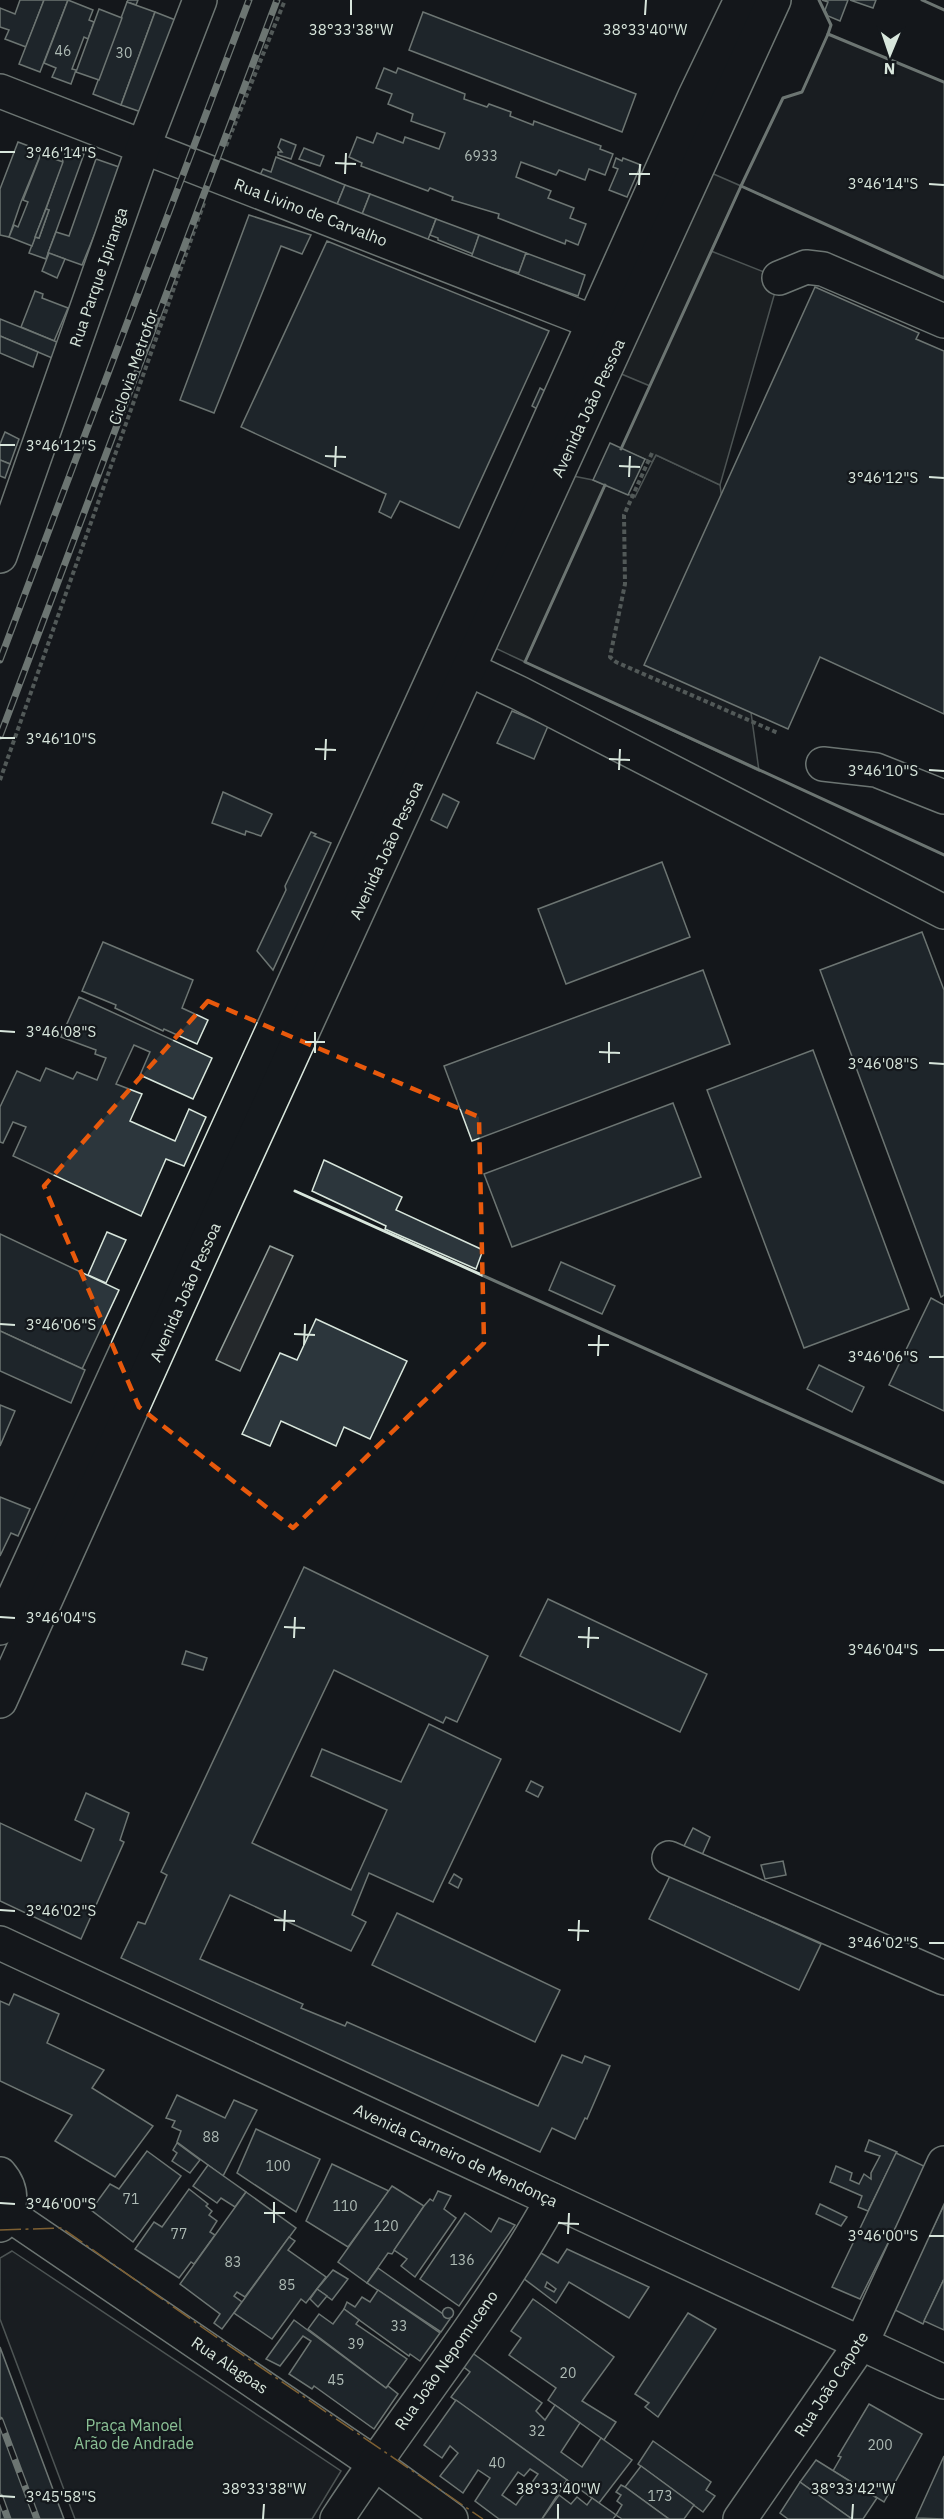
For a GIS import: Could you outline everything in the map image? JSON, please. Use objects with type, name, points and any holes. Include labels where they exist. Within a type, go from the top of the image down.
[{"type":"main road","name":"Rua Parque Ipiranga","points":[[0,556],[143,148],[200,0]]},
{"type":"main road","name":"Avenida João Pessoa","points":[[609,328],[675,138],[741,0]]},
{"type":"main road","name":"Avenida João Pessoa","points":[[0,1628],[456,663],[609,328],[774,0]]},
{"type":"main road","name":"Rua Livino de Carvalho","points":[[0,92],[609,328]]},
{"type":"main road","points":[[778,278],[806,267],[823,269],[944,321]]},
{"type":"main road","name":"Avenida João Pessoa","points":[[0,1701],[228,1195],[456,663]]},
{"type":"main road","points":[[456,663],[519,693],[944,912]]},
{"type":"main road","points":[[823,764],[876,770],[944,797]]},
{"type":"main road","points":[[669,1858],[944,1978]]},
{"type":"main road","name":"Avenida Carneiro de Mendonça","points":[[0,1943],[944,2382]]},
{"type":"main road","name":"Rua João Capote","points":[[740,2519],[862,2343],[942,2169]]},
{"type":"main road","name":"Rua Alagoas","points":[[0,2174],[7,2182],[11,2198],[4,2219],[374,2463],[450,2519]]},
{"type":"main road","name":"Rua João Nepomuceno","points":[[337,2519],[473,2324],[537,2229],[552,2200]]},
{"type":"path","name":"Ciclovia Metrofor","points":[[0,780],[214,174],[285,0]]},
{"type":"path","points":[[652,453],[624,515],[625,584],[610,657],[616,662],[778,733]]},
{"type":"highlighted area","points":[[208,1001],[479,1117],[484,1343],[293,1528],[139,1407],[44,1186]]},
{"type":"green space","points":[[828,34],[944,82],[944,278],[741,186],[783,98],[802,92]]},
{"type":"green space","points":[[656,455],[720,485],[759,771],[525,662],[605,485],[635,497]]},
{"type":"green space","name":"Praça Manoel Arão de Andrade","points":[[12,2251],[341,2471],[312,2519],[75,2519],[0,2319],[0,2258]]},
{"type":"shaded area","points":[[709,172],[741,186],[711,251],[779,278],[720,485],[656,455],[652,462],[621,449],[650,386],[619,373]]},
{"type":"shaded area","points":[[573,476],[605,485],[525,662],[495,648]]},
{"type":"shaded area","points":[[270,1246],[293,1256],[240,1371],[216,1360]]},
{"type":"building","points":[[20,0],[44,0],[26,47],[5,39],[9,30],[0,27],[0,8],[15,14]]},
{"type":"building","points":[[44,0],[68,0],[40,72],[19,64]]},
{"type":"building","points":[[68,0],[93,10],[89,20],[94,22],[88,39],[84,37],[72,69],[76,70],[71,84],[52,77],[56,68],[44,63]]},
{"type":"building","points":[[138,0],[136,5],[127,2]]},
{"type":"building","points":[[822,0],[848,0],[840,21],[828,16],[825,10],[828,2]]},
{"type":"building","points":[[850,0],[876,0],[873,8]]},
{"type":"building","points":[[127,2],[155,12],[121,105],[93,94]]},
{"type":"building","points":[[99,9],[122,18],[99,80],[76,72]]},
{"type":"building","points":[[155,12],[178,21],[144,113],[121,105]]},
{"type":"building","points":[[423,12],[636,94],[622,132],[409,50]]},
{"type":"building","points":[[384,68],[396,73],[398,68],[465,94],[464,99],[487,107],[489,104],[511,112],[510,116],[533,125],[534,121],[601,146],[600,149],[613,154],[605,175],[589,169],[585,180],[559,170],[556,175],[521,162],[516,177],[551,191],[548,198],[574,208],[570,218],[586,224],[578,245],[566,240],[565,244],[498,218],[499,214],[452,200],[453,197],[430,188],[428,191],[361,166],[362,163],[349,157],[357,137],[373,143],[377,133],[403,143],[405,137],[439,149],[445,133],[411,121],[413,114],[388,104],[392,94],[376,88]]},
{"type":"building","points":[[281,139],[296,145],[291,159],[278,155],[278,152],[282,152],[278,147]]},
{"type":"building","points":[[18,142],[42,151],[9,237],[0,235],[0,189]]},
{"type":"building","points":[[67,148],[84,154],[46,259],[29,253],[35,237],[39,238],[49,210],[46,209]]},
{"type":"building","points":[[304,148],[324,156],[320,166],[299,159]]},
{"type":"building","points":[[41,154],[63,162],[32,246],[9,237],[14,225],[18,227],[28,202],[23,200]]},
{"type":"building","points":[[276,157],[345,185],[336,207],[259,177],[263,169],[271,172]]},
{"type":"building","points":[[616,158],[622,161],[623,158],[641,165],[627,197],[609,190],[618,169],[613,167]]},
{"type":"building","points":[[96,159],[122,168],[82,265],[48,253],[56,232],[69,236]]},
{"type":"building","points":[[345,185],[370,194],[361,217],[336,207]]},
{"type":"building","points":[[370,194],[436,219],[427,242],[361,217]]},
{"type":"building","points":[[46,209],[49,210],[39,238],[35,237]]},
{"type":"building","points":[[249,215],[311,235],[302,254],[281,246],[214,413],[180,400]]},
{"type":"building","points":[[436,219],[479,235],[473,254],[430,235]]},
{"type":"building","points":[[479,235],[526,253],[519,273],[471,258]]},
{"type":"building","points":[[327,241],[549,331],[459,528],[400,501],[391,518],[379,512],[386,494],[241,427]]},
{"type":"building","points":[[49,253],[65,259],[57,278],[42,271]]},
{"type":"building","points":[[526,253],[585,275],[578,296],[518,275]]},
{"type":"building","points":[[815,287],[919,333],[916,339],[944,351],[944,714],[820,657],[788,729],[644,665]]},
{"type":"building","points":[[35,291],[43,294],[42,298],[68,308],[54,341],[21,327]]},
{"type":"building","points":[[0,319],[57,342],[52,358],[0,336]]},
{"type":"building","points":[[0,336],[38,352],[33,367],[0,353]]},
{"type":"building","points":[[540,388],[545,391],[537,409],[532,406]]},
{"type":"building","points":[[5,432],[19,439],[10,464],[0,460],[0,444]]},
{"type":"building","points":[[610,443],[645,459],[628,495],[593,480]]},
{"type":"building","points":[[0,460],[10,464],[5,478],[0,476]]},
{"type":"building","points":[[512,711],[548,726],[534,759],[497,743]]},
{"type":"building","points":[[223,792],[272,814],[261,836],[246,831],[245,835],[212,823]]},
{"type":"building","points":[[443,794],[459,802],[447,828],[431,820]]},
{"type":"building","points":[[311,832],[316,834],[314,836],[331,843],[273,970],[257,951]]},
{"type":"building","points":[[662,862],[690,937],[566,984],[538,909]]},
{"type":"building","points":[[922,932],[944,990],[944,1295],[941,1297],[820,970]]},
{"type":"building","points":[[103,942],[193,980],[182,1008],[208,1020],[197,1044],[164,1029],[163,1031],[115,1008],[116,1005],[82,991]]},
{"type":"building","points":[[703,970],[730,1044],[472,1141],[444,1066]]},
{"type":"building","points":[[79,997],[212,1058],[193,1099],[140,1075],[150,1052],[134,1045],[116,1084],[142,1094],[130,1121],[175,1141],[189,1109],[206,1117],[184,1166],[166,1159],[141,1216],[13,1156],[26,1127],[13,1122],[3,1143],[0,1142],[0,1107],[17,1071],[40,1081],[46,1068],[73,1079],[77,1072],[97,1080],[106,1058],[95,1054],[96,1050],[61,1037]]},
{"type":"building","points":[[813,1050],[909,1309],[804,1348],[707,1090]]},
{"type":"building","points":[[673,1103],[701,1177],[512,1247],[484,1174]]},
{"type":"building","points":[[324,1160],[402,1197],[396,1210],[483,1250],[476,1269],[385,1229],[386,1226],[312,1191]]},
{"type":"building","points":[[107,1232],[126,1240],[106,1283],[88,1275]]},
{"type":"building","points":[[0,1234],[119,1290],[82,1369],[0,1331]]},
{"type":"building","points":[[561,1262],[615,1286],[602,1314],[549,1290]]},
{"type":"building","points":[[931,1298],[944,1305],[944,1411],[889,1385]]},
{"type":"building","points":[[316,1319],[407,1361],[370,1439],[344,1427],[336,1446],[281,1421],[270,1446],[242,1434],[280,1353],[297,1360]]},
{"type":"building","points":[[0,1331],[85,1370],[71,1403],[0,1371]]},
{"type":"building","points":[[819,1365],[864,1387],[852,1412],[807,1389]]},
{"type":"building","points":[[0,1405],[15,1411],[0,1446]]},
{"type":"building","points":[[0,1497],[30,1509],[18,1536],[11,1533],[0,1556]]},
{"type":"building","points":[[304,1567],[488,1656],[457,1722],[446,1717],[443,1723],[334,1670],[252,1843],[351,1890],[387,1810],[311,1776],[322,1749],[401,1782],[429,1724],[501,1759],[433,1902],[369,1873],[352,1915],[366,1922],[351,1951],[230,1895],[200,1959],[303,2004],[301,2008],[345,2026],[347,2022],[538,2106],[562,2055],[582,2063],[585,2056],[610,2066],[587,2119],[585,2118],[575,2139],[552,2128],[540,2152],[121,1958],[138,1922],[145,1924],[167,1875],[161,1872]]},
{"type":"building","points":[[548,1599],[707,1674],[680,1732],[520,1656]]},
{"type":"building","points":[[186,1651],[207,1658],[203,1670],[182,1664]]},
{"type":"building","points":[[531,1781],[543,1787],[538,1797],[526,1791]]},
{"type":"building","points":[[86,1793],[129,1813],[120,1840],[124,1842],[81,1939],[0,1901],[0,1823],[81,1861],[94,1829],[75,1820]]},
{"type":"building","points":[[693,1828],[710,1837],[698,1864],[679,1856]]},
{"type":"building","points":[[783,1861],[786,1875],[765,1879],[761,1865]]},
{"type":"building","points":[[454,1874],[462,1879],[458,1888],[449,1883]]},
{"type":"building","points":[[670,1876],[821,1944],[799,1990],[649,1919]]},
{"type":"building","points":[[397,1913],[560,1990],[535,2042],[372,1965]]},
{"type":"building","points":[[14,1994],[59,2014],[47,2043],[104,2070],[92,2088],[153,2126],[115,2177],[55,2141],[72,2115],[0,2081],[0,2001],[9,2005]]},
{"type":"building","points":[[177,2095],[225,2118],[234,2100],[257,2110],[223,2176],[177,2142],[181,2131],[172,2127],[175,2121],[166,2118]]},
{"type":"building","points":[[256,2129],[320,2159],[296,2212],[237,2173]]},
{"type":"building","points":[[869,2140],[897,2152],[868,2211],[858,2207],[862,2196],[830,2182],[836,2166],[852,2173],[850,2180],[859,2184],[864,2174],[871,2179],[871,2173],[880,2156],[865,2151]]},
{"type":"building","points":[[177,2143],[200,2160],[190,2173],[172,2161],[177,2153],[173,2150]]},
{"type":"building","points":[[147,2151],[181,2176],[133,2242],[91,2210],[110,2184],[119,2189]]},
{"type":"building","points":[[896,2153],[926,2167],[860,2299],[832,2287]]},
{"type":"building","points":[[332,2164],[389,2191],[348,2247],[306,2221]]},
{"type":"building","points":[[208,2165],[246,2192],[235,2207],[221,2198],[217,2203],[193,2186]]},
{"type":"building","points":[[392,2186],[424,2206],[392,2254],[388,2253],[367,2283],[338,2262]]},
{"type":"building","points":[[189,2189],[208,2204],[206,2206],[212,2211],[209,2215],[217,2221],[210,2232],[215,2235],[194,2264],[191,2262],[179,2278],[135,2249],[154,2222],[162,2227]]},
{"type":"building","points":[[438,2191],[451,2196],[444,2209],[456,2218],[415,2277],[401,2266],[407,2259],[394,2250],[424,2206],[430,2199],[433,2201]]},
{"type":"building","points":[[246,2192],[296,2228],[245,2297],[237,2292],[234,2296],[242,2302],[222,2329],[214,2323],[220,2314],[180,2284]]},
{"type":"building","points":[[820,2204],[847,2217],[841,2226],[816,2214]]},
{"type":"building","points":[[944,2205],[944,2279],[923,2324],[893,2309]]},
{"type":"building","points":[[465,2213],[491,2232],[499,2218],[515,2225],[459,2306],[420,2279]]},
{"type":"building","points":[[289,2237],[295,2241],[288,2250],[326,2277],[306,2303],[301,2299],[272,2339],[234,2313]]},
{"type":"building","points":[[567,2249],[649,2287],[629,2318],[569,2282],[556,2303],[523,2278],[541,2253],[558,2263]],"holes":[[[547,2282],[556,2289],[554,2292],[545,2287]]]},
{"type":"building","points":[[378,2268],[450,2319],[441,2332],[367,2283]]},
{"type":"building","points":[[333,2270],[348,2279],[332,2300],[317,2289]]},
{"type":"building","points":[[944,2279],[944,2330],[924,2321]]},
{"type":"building","points":[[317,2289],[327,2296],[318,2307],[310,2299]]},
{"type":"building","points":[[378,2290],[440,2333],[420,2361],[410,2354],[409,2356],[344,2309],[347,2302],[355,2307],[362,2297],[370,2302]]},
{"type":"building","points":[[533,2299],[614,2357],[582,2401],[616,2422],[604,2440],[548,2400],[556,2388],[509,2355],[521,2338],[511,2331]]},
{"type":"building","points":[[448,2308],[452,2309],[452,2317],[448,2318],[444,2317],[443,2313],[444,2309]]},
{"type":"building","points":[[344,2309],[359,2320],[356,2324],[407,2359],[386,2388],[308,2329],[319,2314],[333,2324]]},
{"type":"building","points":[[688,2313],[716,2329],[658,2417],[645,2407],[649,2403],[635,2394]]},
{"type":"building","points":[[294,2320],[386,2388],[388,2386],[398,2394],[374,2429],[314,2386],[312,2389],[289,2374],[311,2341],[303,2336],[280,2366],[266,2359]]},
{"type":"building","points":[[0,2347],[64,2519],[0,2519]]},
{"type":"building","points":[[471,2352],[542,2403],[536,2411],[545,2420],[555,2405],[580,2423],[561,2452],[582,2467],[601,2438],[632,2460],[599,2503],[451,2397],[470,2372],[461,2365]]},
{"type":"building","points":[[456,2400],[567,2480],[542,2519],[499,2519],[475,2501],[490,2478],[478,2470],[463,2493],[440,2476],[458,2453],[450,2446],[442,2458],[424,2445]],"holes":[[[530,2469],[538,2474],[516,2505],[502,2495],[518,2472],[524,2476]]]},
{"type":"building","points":[[869,2404],[922,2434],[884,2502],[833,2471],[841,2457],[838,2456]]},
{"type":"building","points":[[653,2441],[711,2482],[706,2490],[715,2496],[703,2512],[638,2464]]},
{"type":"building","points":[[944,2456],[944,2519],[916,2518]]},
{"type":"building","points":[[816,2460],[877,2498],[863,2519],[852,2519],[800,2482]]},
{"type":"building","points":[[641,2466],[694,2505],[684,2519],[669,2519],[625,2487]]},
{"type":"building","points":[[567,2480],[578,2488],[574,2493],[564,2485]]},
{"type":"building","points":[[800,2482],[852,2519],[788,2519],[780,2513]]},
{"type":"building","points":[[621,2485],[669,2519],[622,2519],[616,2515],[622,2505],[617,2501],[621,2495],[616,2492]]},
{"type":"building","points":[[559,2495],[571,2504],[577,2497],[587,2505],[592,2498],[616,2515],[613,2519],[542,2519]]},
{"type":"railway","points":[[0,660],[249,0]]},
{"type":"railway","points":[[0,736],[277,0]]},
{"type":"railway","points":[[0,2420],[37,2519]]},
{"type":"railway","points":[[0,2497],[8,2519]]},
{"type":"wall","points":[[819,0],[831,25],[828,34]]},
{"type":"wall","points":[[922,0],[944,10]]},
{"type":"wall","points":[[944,82],[828,34],[802,92],[783,98],[741,186],[944,278]]},
{"type":"wall","points":[[621,449],[741,186]]},
{"type":"wall","points":[[605,485],[525,662],[944,855]]},
{"type":"wall","points":[[295,1191],[944,1483]]},
{"type":"power","points":[[0,2230],[62,2228],[206,2330],[483,2519]]}]
